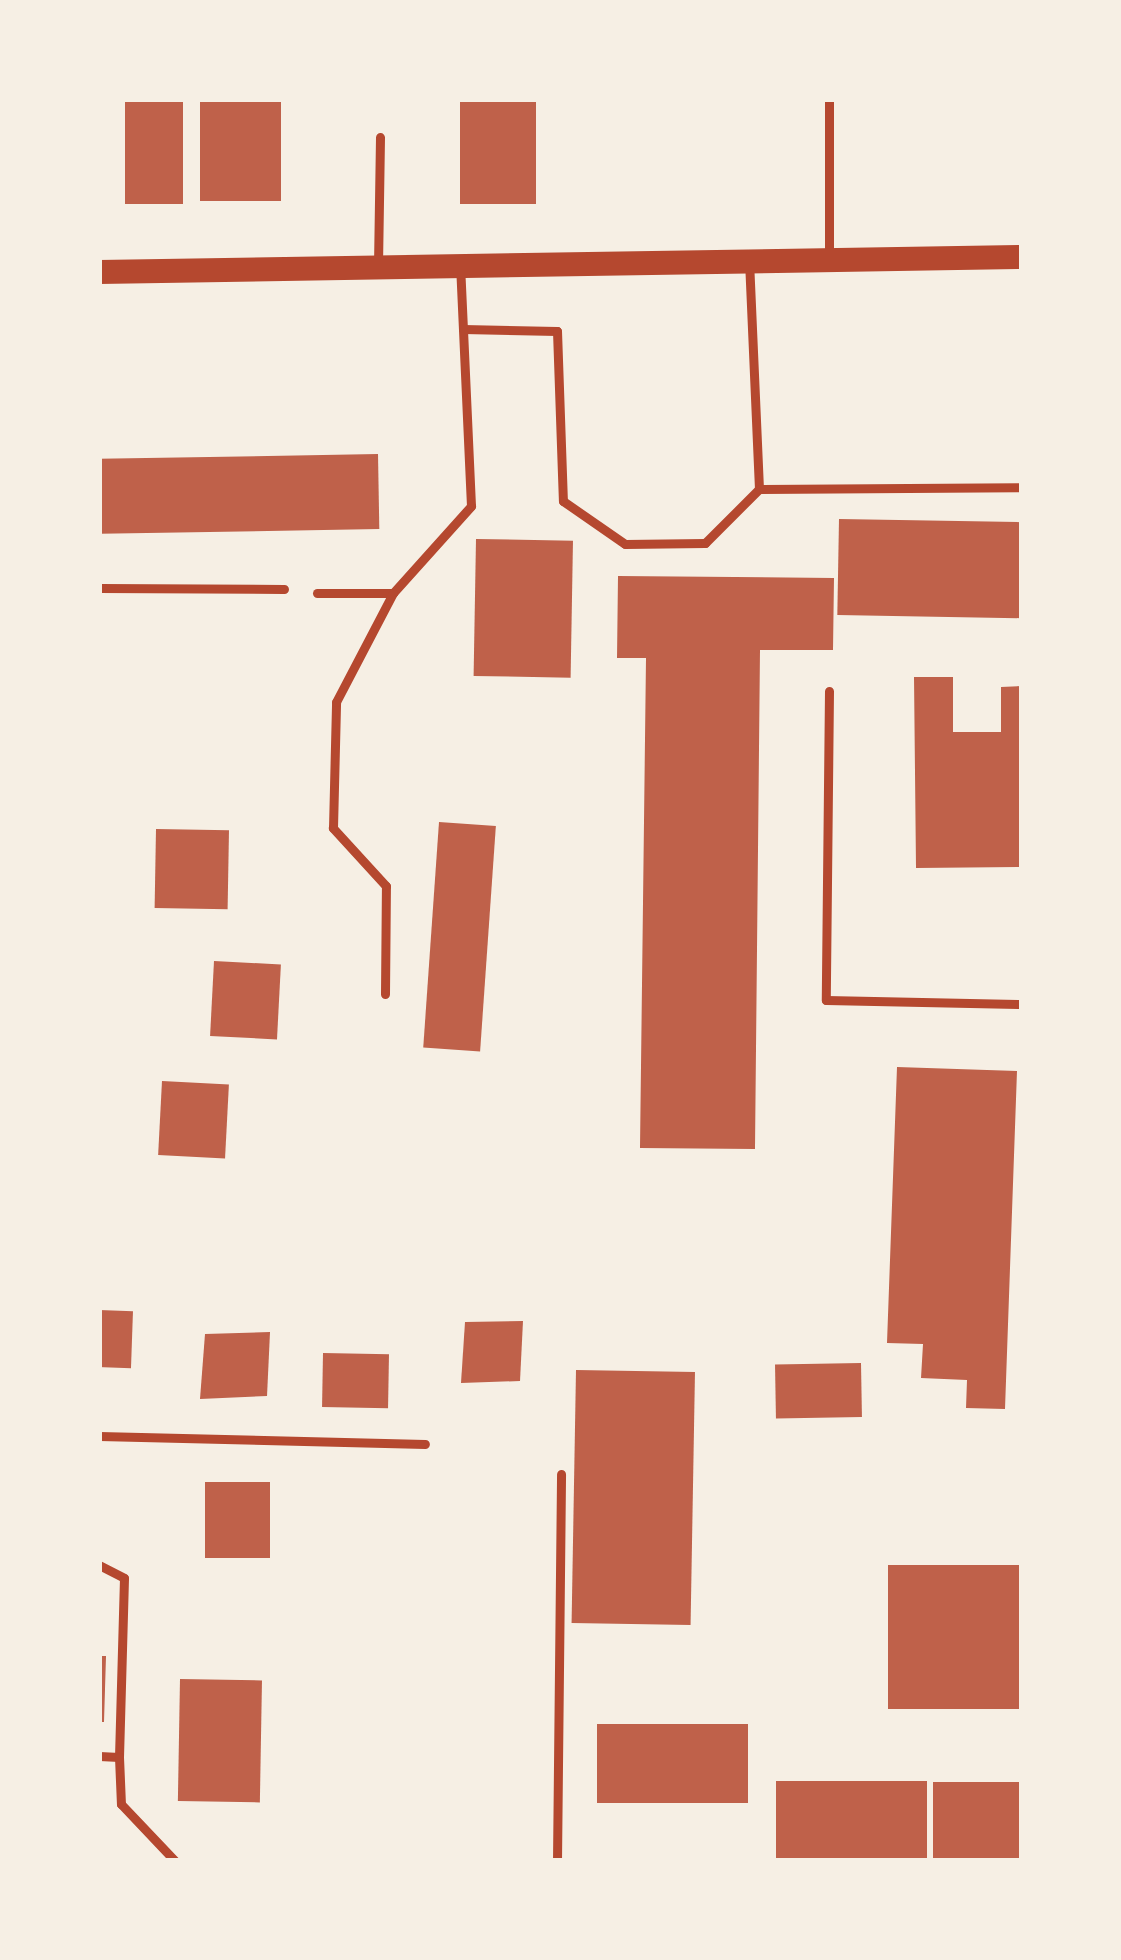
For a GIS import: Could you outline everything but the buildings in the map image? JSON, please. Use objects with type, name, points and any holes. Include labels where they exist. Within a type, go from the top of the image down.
[{"type":"main road","points":[[99,272],[1022,257]]},
{"type":"lane","points":[[829,99],[829,257]]},
{"type":"lane","points":[[378,265],[380,137]]},
{"type":"lane","points":[[749,258],[759,489]]},
{"type":"lane","points":[[385,994],[386,886],[333,828],[336,702],[393,593],[471,506],[460,263]]},
{"type":"lane","points":[[463,329],[557,331],[563,501],[625,544],[705,543],[759,489],[1022,488]]},
{"type":"lane","points":[[99,588],[284,589]]},
{"type":"lane","points":[[317,592],[393,593]]},
{"type":"lane","points":[[830,691],[826,1000],[1022,1004]]},
{"type":"lane","points":[[99,1436],[424,1444]]},
{"type":"lane","points":[[557,1861],[561,1474]]},
{"type":"lane","points":[[99,1565],[124,1578],[121,1804],[175,1861]]},
{"type":"lane","points":[[99,1756],[119,1757]]}]
